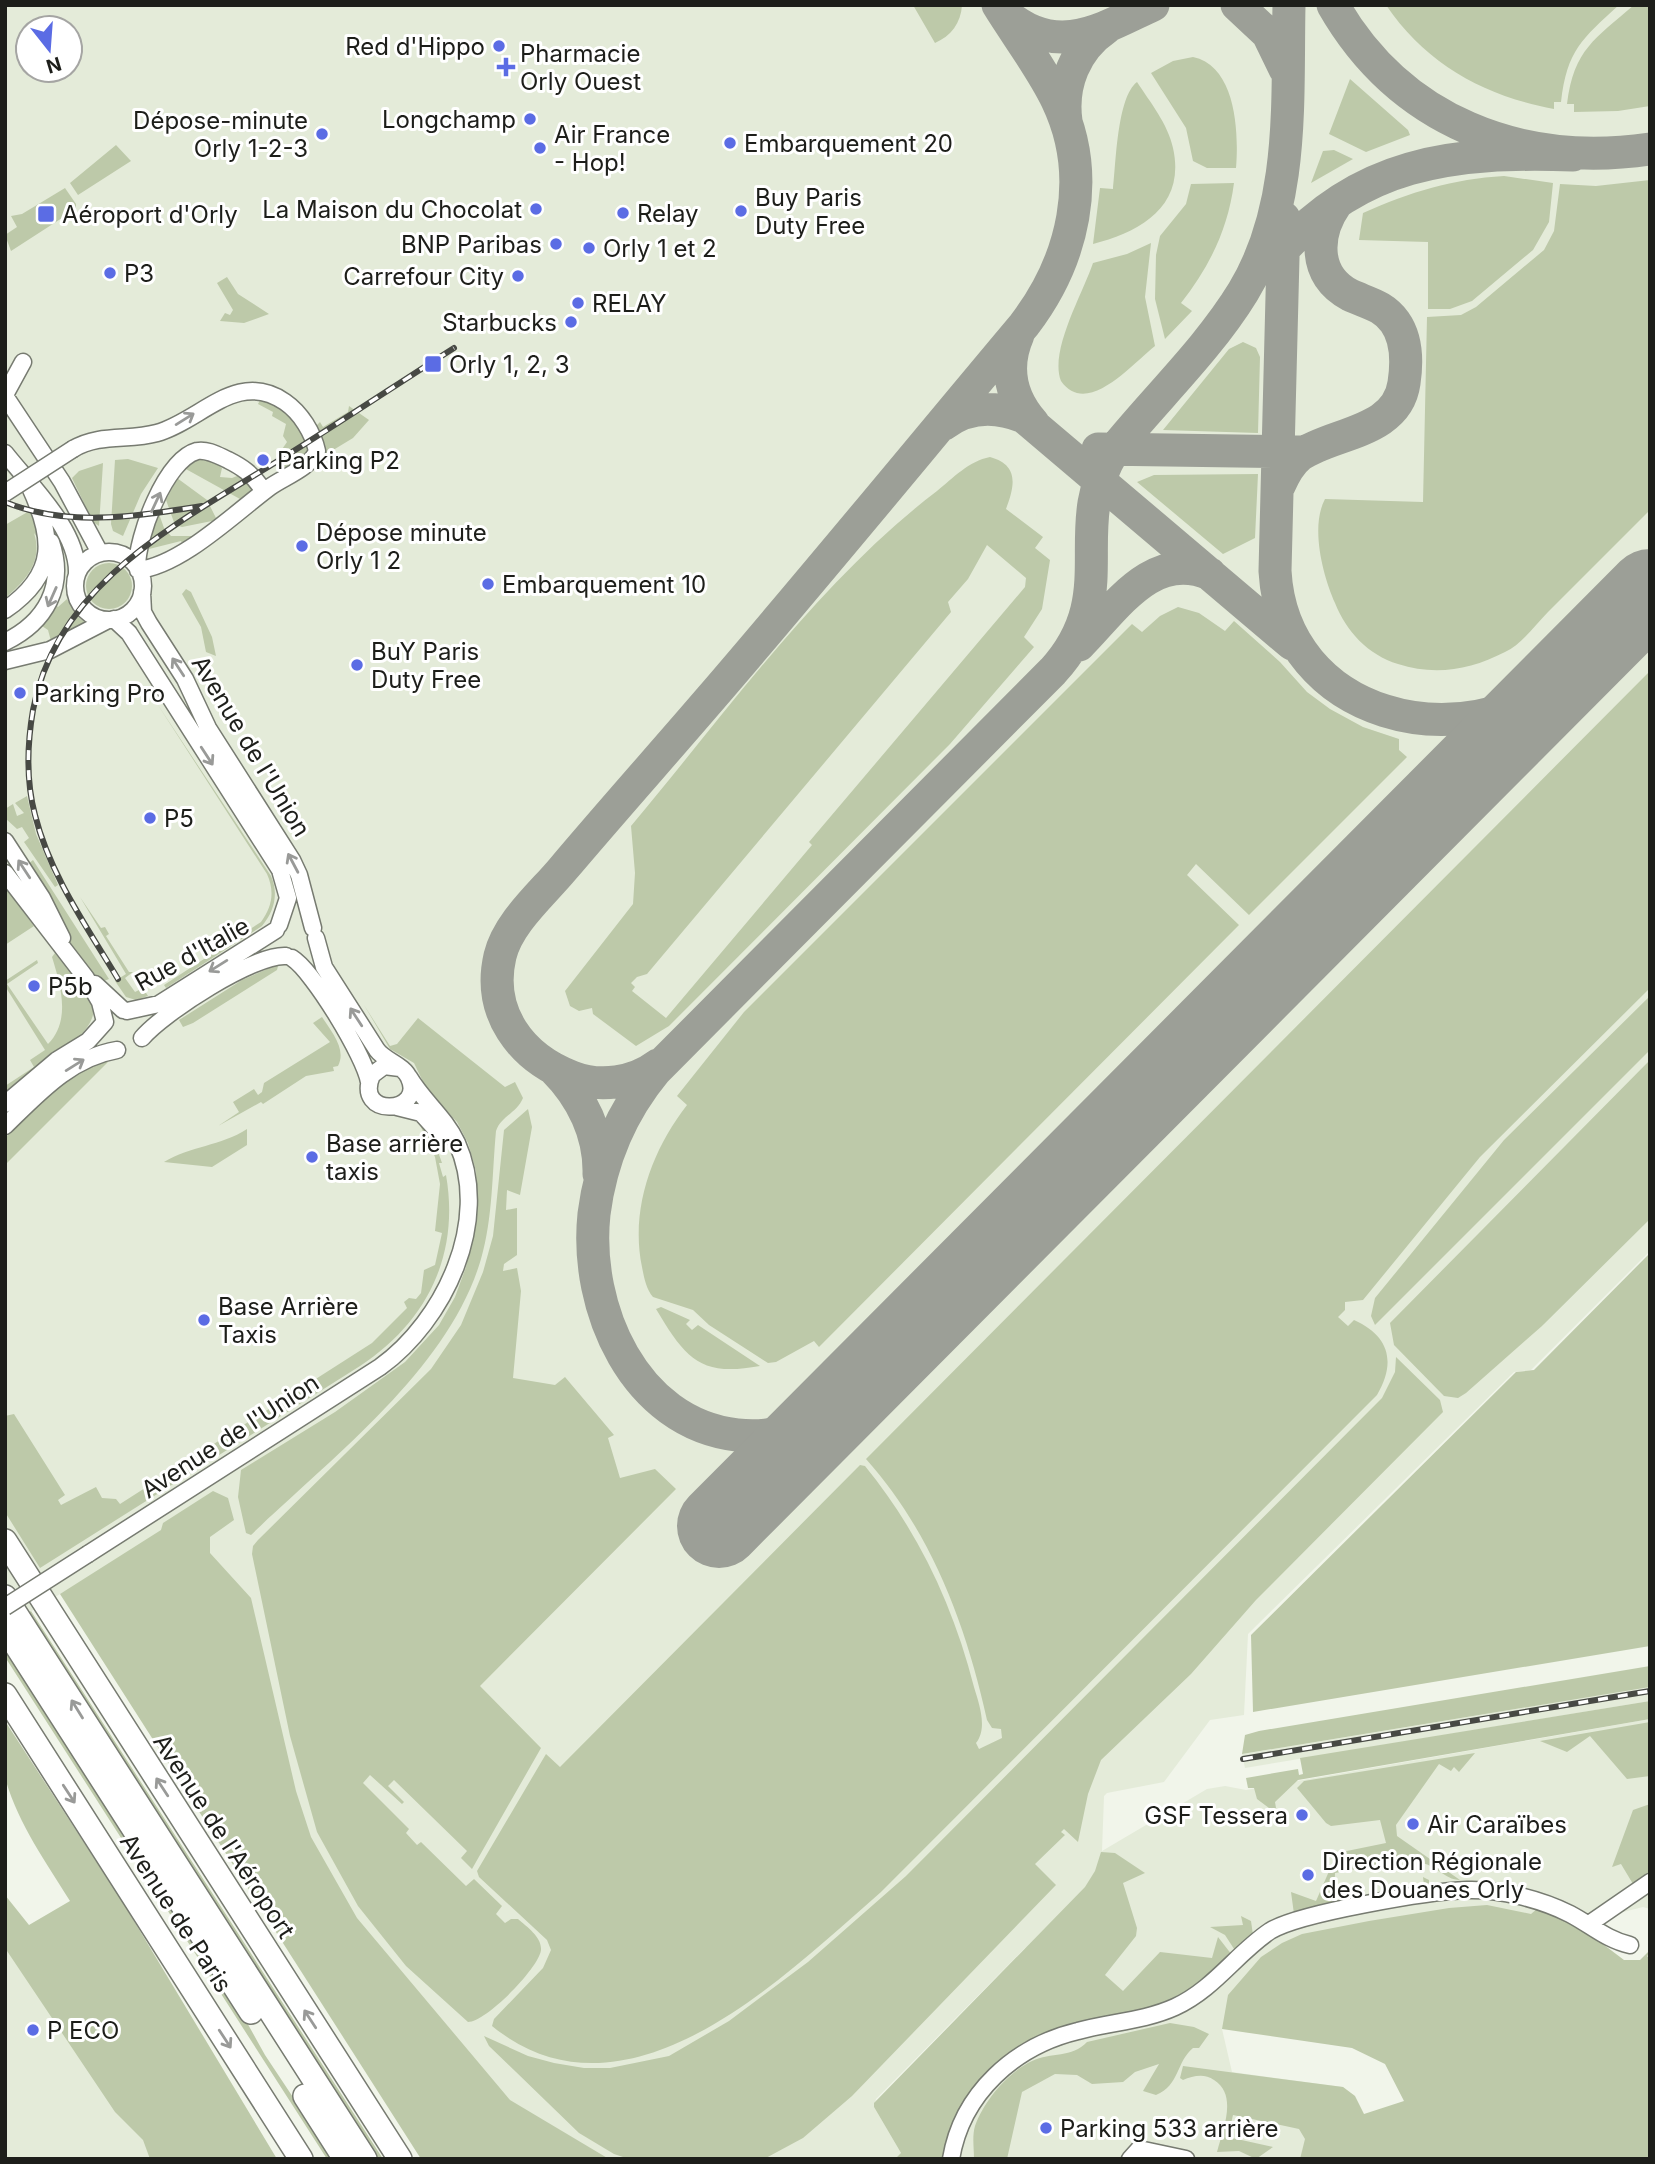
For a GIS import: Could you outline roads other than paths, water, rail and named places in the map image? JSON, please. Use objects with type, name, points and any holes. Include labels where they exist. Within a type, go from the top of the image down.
[{"type":"highway","name":"Avenue de l'Aéroport","points":[[5,1541],[400,2159]]},
{"type":"highway","points":[[5,1564],[75,1668],[92,1678]]},
{"type":"highway","points":[[5,1597],[365,2159]]},
{"type":"highway","points":[[5,1628],[345,2159]]},
{"type":"highway","name":"Avenue de Paris","points":[[5,1694],[302,2159]]},
{"type":"highway","points":[[347,2077],[352,2101],[388,2159]]},
{"type":"highway","points":[[281,2126],[282,2148],[287,2159]]},
{"type":"highway","points":[[281,2126],[299,2138],[314,2159]]},
{"type":"street","points":[[23,362],[5,396],[62,482],[100,553]]},
{"type":"street","points":[[5,492],[73,449],[101,438],[142,436],[168,429],[209,404],[244,391],[258,390],[275,396],[302,419],[316,445],[315,456],[270,487],[239,515],[158,566],[138,568],[124,555],[100,553],[86,560],[77,573]]},
{"type":"street","points":[[138,568],[138,550],[155,501],[185,458],[198,451],[212,453],[242,467],[261,487]]},
{"type":"street","name":"Avenue de l'Union","points":[[5,453],[61,523],[75,556],[75,589],[81,605],[93,616],[111,620],[129,633],[280,870],[288,898],[278,927],[277,947],[310,976],[362,1058],[369,1089],[376,1102],[382,1107],[414,1110],[429,1120],[442,1137],[451,1158],[458,1217],[451,1276]]},
{"type":"street","points":[[5,642],[36,620],[53,596],[57,564],[29,485]]},
{"type":"street","points":[[5,610],[21,597],[41,570],[46,557],[48,533]]},
{"type":"street","name":"Avenue de l'Union","points":[[5,1607],[394,1357],[430,1316],[451,1276],[467,1216],[465,1168],[452,1132],[405,1073],[383,1058],[329,976],[314,933],[299,875],[292,860],[208,728],[185,678],[143,612],[138,568]]},
{"type":"street","points":[[5,661],[50,650],[134,609],[142,592]]},
{"type":"street","points":[[5,841],[42,898],[100,1002],[105,1023],[105,1039],[117,1050]]},
{"type":"street","points":[[5,873],[86,978],[125,1010]]},
{"type":"street","points":[[278,927],[289,918],[298,918],[314,933],[307,955],[289,957]]},
{"type":"street","name":"Rue d'Italie","points":[[5,1104],[57,1060],[88,1041],[112,1014],[159,1004],[278,927]]},
{"type":"street","name":"Rue d'Italie","points":[[5,1126],[68,1069],[85,1059],[117,1050],[132,1049],[165,1018],[240,970],[268,958],[289,957]]},
{"type":"street","name":"Rue d'Italie","points":[[125,1010],[141,1021],[142,1038]]},
{"type":"street","points":[[369,1082],[372,1075],[384,1066],[405,1073],[408,1098],[397,1107]]},
{"type":"street","points":[[1589,1924],[1650,1882]]},
{"type":"street","points":[[951,2159],[962,2123],[976,2098],[991,2079],[1013,2059],[1038,2044],[1077,2031],[1152,2016],[1194,1998],[1245,1951],[1284,1924],[1356,1907],[1468,1890],[1530,1899],[1589,1924],[1611,1941],[1630,1945]]},
{"type":"street","points":[[1130,2159],[1139,2149],[1186,2159]]},
{"type":"railway","points":[[118,979],[60,880],[42,837],[32,802],[28,763],[30,736],[33,710],[46,665],[68,626],[95,591],[128,560],[164,532],[454,348]]},
{"type":"railway","points":[[5,502],[54,515],[103,518],[202,506]]},
{"type":"railway","points":[[1243,1759],[1650,1691]]},
{"type":"place","name":"Red d'Hippo","points":[[499,46]]},
{"type":"place","name":"Pharmacie Orly Ouest","points":[[506,67]]},
{"type":"place","name":"Longchamp","points":[[530,119]]},
{"type":"place","name":"Dépose-minute Orly 1-2-3","points":[[322,134]]},
{"type":"place","name":"Embarquement 20","points":[[730,143]]},
{"type":"place","name":"Air France - Hop!","points":[[540,148]]},
{"type":"place","name":"La Maison du Chocolat","points":[[536,209]]},
{"type":"place","name":"Buy Paris Duty Free","points":[[741,211]]},
{"type":"place","name":"Relay","points":[[623,213]]},
{"type":"place","name":"Aéroport d'Orly","points":[[46,214]]},
{"type":"place","name":"BNP Paribas","points":[[556,244]]},
{"type":"place","name":"Orly 1 et 2","points":[[589,248]]},
{"type":"place","name":"P3","points":[[110,273]]},
{"type":"place","name":"Carrefour City","points":[[518,276]]},
{"type":"place","name":"RELAY","points":[[578,303]]},
{"type":"place","name":"Starbucks","points":[[571,322]]},
{"type":"place","name":"Orly 1, 2, 3","points":[[433,364]]},
{"type":"place","name":"Parking P2","points":[[263,460]]},
{"type":"place","name":"Dépose minute Orly 1 2","points":[[302,546]]},
{"type":"place","name":"Embarquement 10","points":[[488,584]]},
{"type":"place","name":"BuY Paris Duty Free","points":[[357,665]]},
{"type":"place","name":"Parking Pro","points":[[20,693]]},
{"type":"place","name":"P5","points":[[150,818]]},
{"type":"place","name":"P5b","points":[[34,986]]},
{"type":"place","name":"Base arrière taxis","points":[[312,1157]]},
{"type":"place","name":"Base Arrière Taxis","points":[[204,1320]]},
{"type":"place","name":"GSF Tessera","points":[[1302,1815]]},
{"type":"place","name":"Air Caraïbes","points":[[1413,1824]]},
{"type":"place","name":"Direction Régionale des Douanes Orly","points":[[1308,1875]]},
{"type":"place","name":"P ECO","points":[[33,2030]]},
{"type":"place","name":"Parking 533 arrière","points":[[1046,2128]]}]
